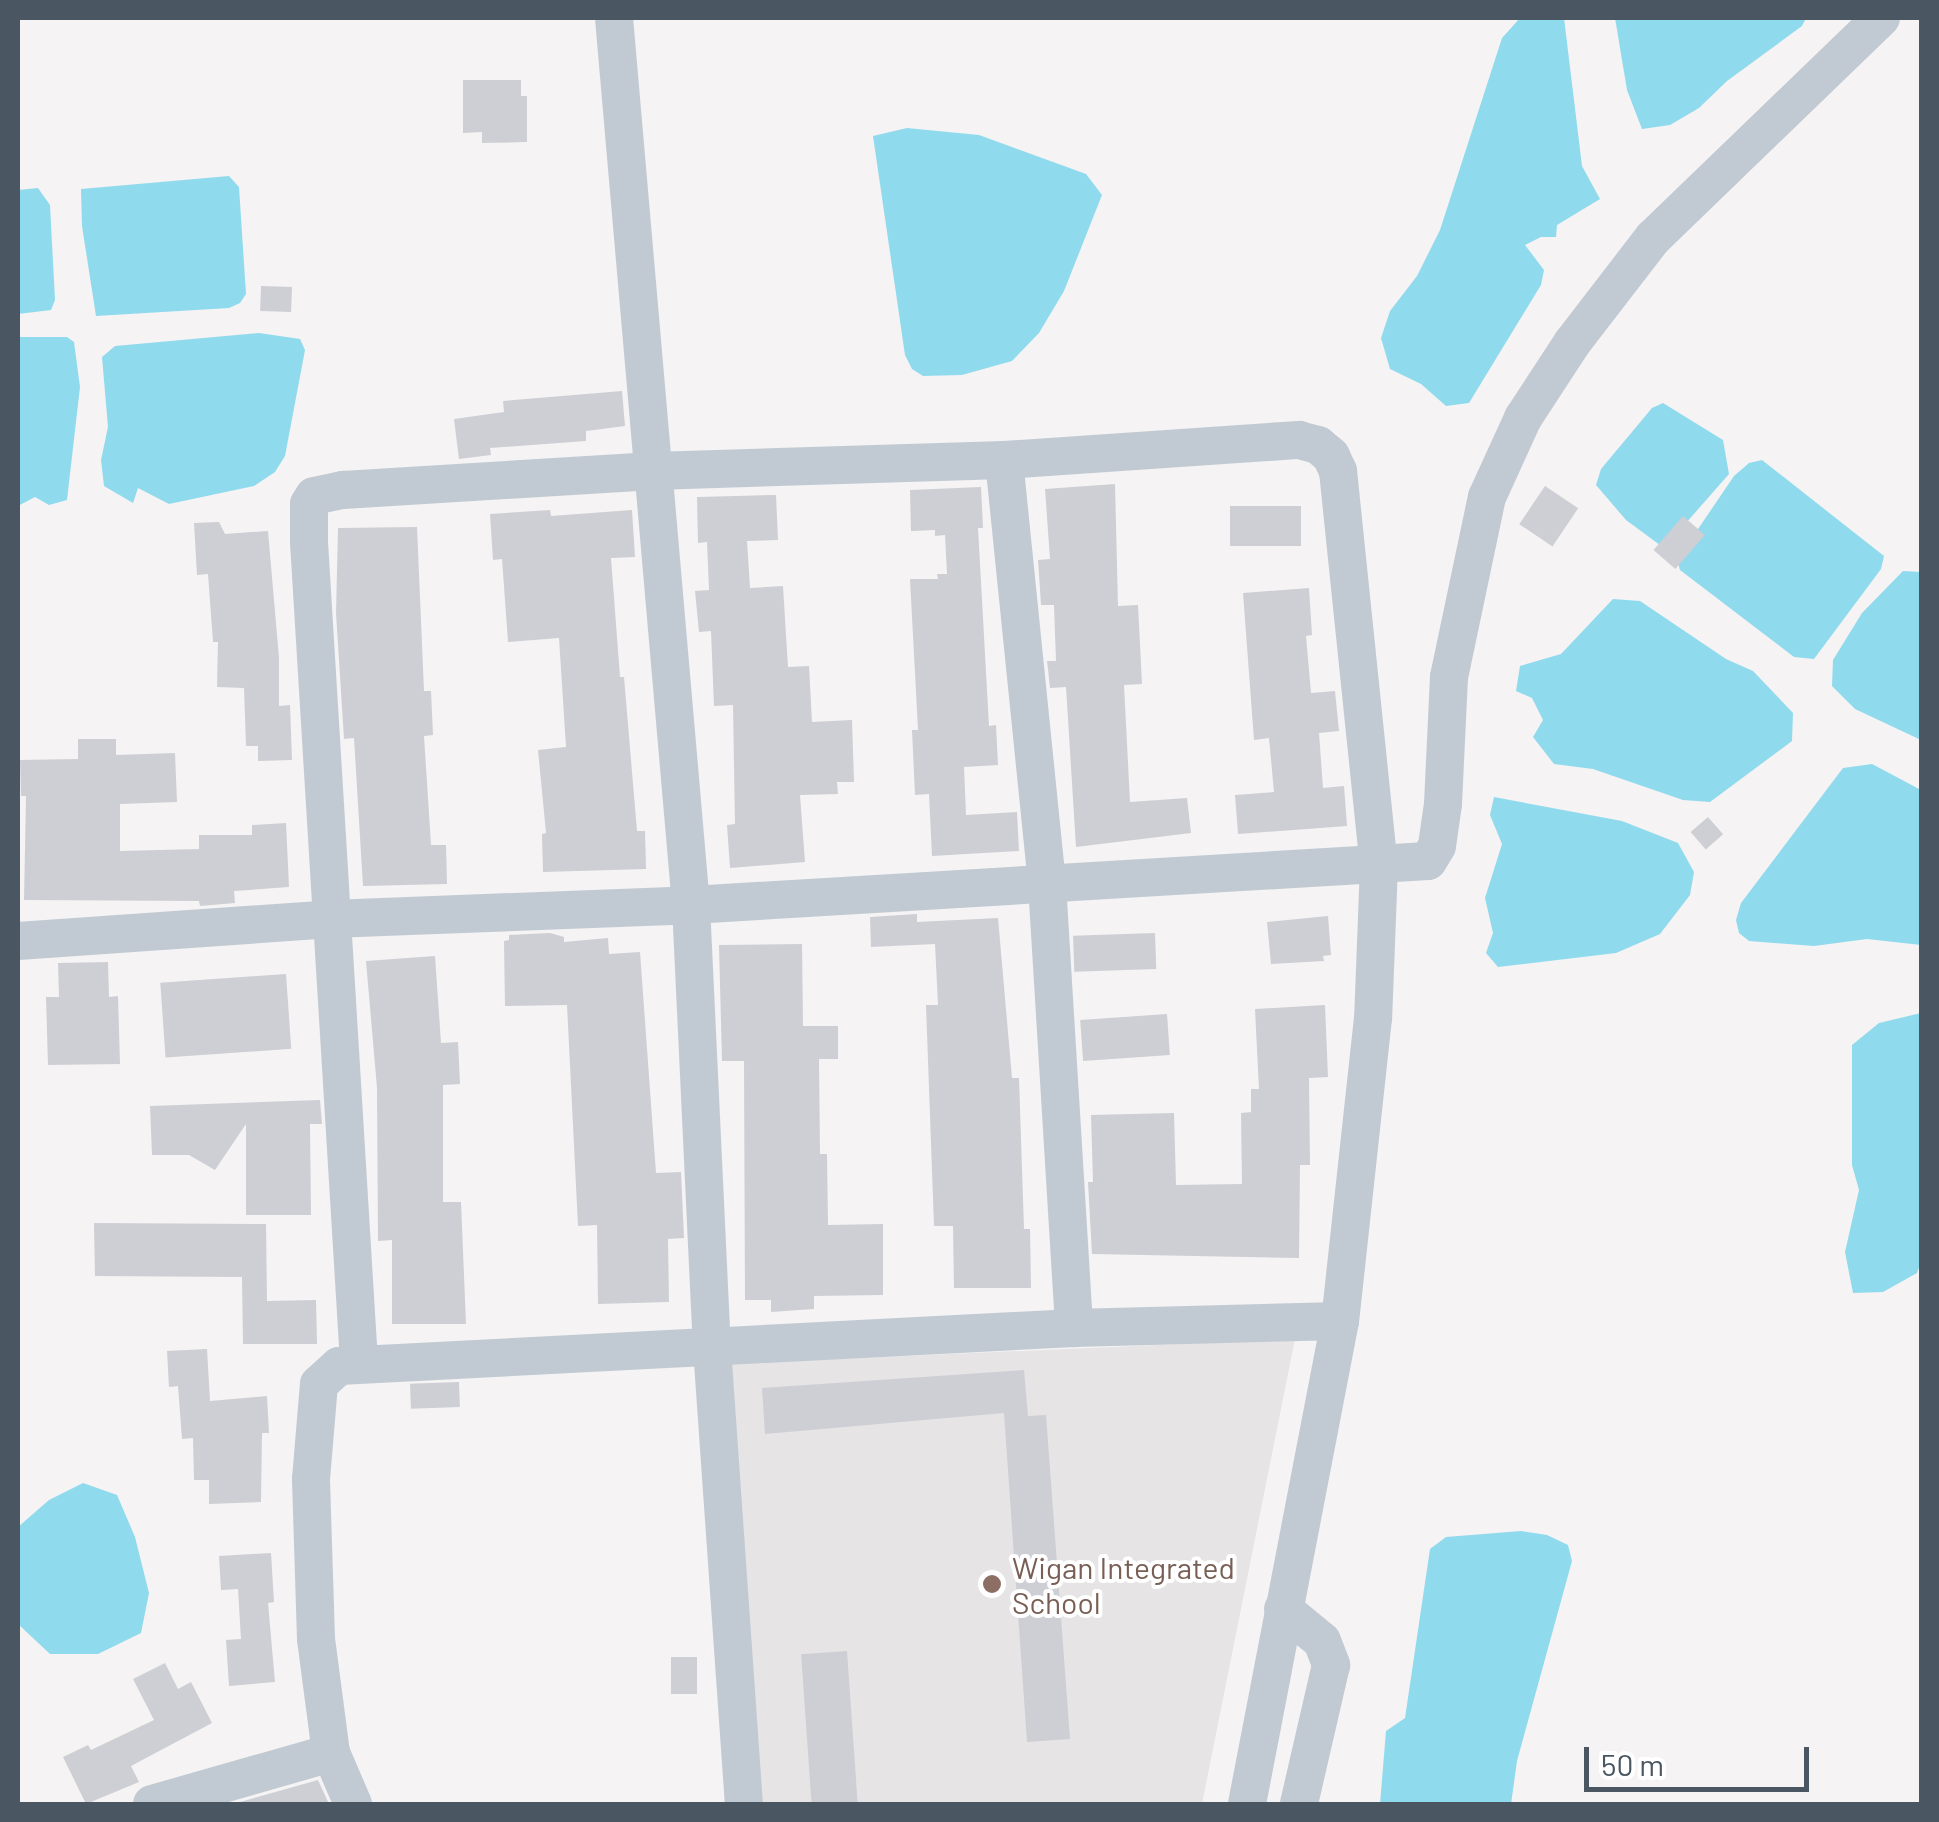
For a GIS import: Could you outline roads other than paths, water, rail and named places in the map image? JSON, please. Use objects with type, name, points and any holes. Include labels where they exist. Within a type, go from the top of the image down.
[{"type":"street","points":[[614,18],[691,905],[712,1348],[744,1804]]},
{"type":"street","points":[[18,941],[331,919],[691,905],[1428,862],[1436,846],[1448,677],[1487,498],[1523,418],[1572,343],[1653,238],[1880,18]]},
{"type":"street","points":[[359,1362],[308,541],[308,504],[314,496],[344,490],[653,471],[1004,460],[1299,440],[1331,456],[1338,471],[1378,865],[1372,1018],[1340,1321],[1247,1804]]},
{"type":"street","points":[[1004,460],[1047,884],[1074,1328]]},
{"type":"street","points":[[353,1804],[331,1752],[316,1638],[313,1409],[318,1384],[327,1372],[359,1362],[1074,1328],[1340,1321]]},
{"type":"street","points":[[1283,1609],[1322,1641],[1331,1665],[1300,1804]]},
{"type":"street","points":[[152,1804],[331,1752]]},
{"type":"water","points":[[1520,18],[1564,18],[1582,166],[1600,199],[1557,225],[1556,237],[1541,237],[1525,245],[1544,270],[1541,285],[1469,403],[1446,406],[1421,384],[1390,369],[1381,338],[1390,311],[1417,276],[1440,230],[1502,38]]},
{"type":"water","points":[[1615,18],[1806,18],[1802,26],[1727,81],[1699,108],[1670,125],[1642,129],[1627,90]]},
{"type":"water","points":[[907,128],[979,135],[1086,174],[1102,195],[1064,291],[1039,333],[1012,361],[962,375],[923,376],[912,369],[905,355],[873,136]]},
{"type":"water","points":[[229,176],[239,187],[246,294],[240,303],[229,308],[96,316],[82,226],[81,189]]},
{"type":"water","points":[[38,188],[50,205],[55,300],[51,310],[18,314],[18,190]]},
{"type":"water","points":[[259,333],[300,339],[305,350],[285,456],[275,472],[254,486],[169,504],[138,488],[133,503],[104,486],[101,460],[108,427],[102,357],[115,346]]},
{"type":"water","points":[[18,337],[67,337],[74,342],[80,387],[67,500],[49,505],[35,497],[18,506]]},
{"type":"water","points":[[1663,403],[1723,440],[1729,474],[1664,548],[1626,520],[1596,485],[1601,469],[1652,408]]},
{"type":"water","points":[[1762,460],[1884,556],[1881,569],[1814,659],[1794,657],[1680,570],[1677,560],[1734,476],[1749,463]]},
{"type":"water","points":[[1903,571],[1921,572],[1921,740],[1855,709],[1832,686],[1833,660],[1862,613]]},
{"type":"water","points":[[1613,599],[1640,601],[1726,659],[1753,671],[1793,713],[1792,741],[1710,802],[1683,800],[1593,769],[1554,764],[1533,737],[1543,720],[1532,698],[1516,691],[1520,666],[1561,654]]},
{"type":"water","points":[[1872,764],[1921,790],[1921,945],[1867,939],[1814,946],[1749,941],[1739,933],[1736,920],[1741,903],[1843,768]]},
{"type":"water","points":[[1494,797],[1622,821],[1678,843],[1694,872],[1690,895],[1660,934],[1616,953],[1498,967],[1486,953],[1493,933],[1485,898],[1502,844],[1490,815]]},
{"type":"water","points":[[1921,1013],[1921,1262],[1917,1273],[1883,1292],[1853,1293],[1845,1252],[1859,1190],[1852,1165],[1852,1045],[1879,1023]]},
{"type":"water","points":[[83,1483],[117,1495],[135,1537],[149,1593],[141,1633],[98,1654],[50,1654],[18,1624],[18,1527],[49,1500]]},
{"type":"water","points":[[1521,1531],[1547,1535],[1568,1545],[1572,1561],[1517,1761],[1511,1804],[1380,1804],[1386,1731],[1405,1718],[1430,1549],[1446,1537]]},
{"type":"place","name":"Wigan Integrated School","points":[[992,1584]]}]
